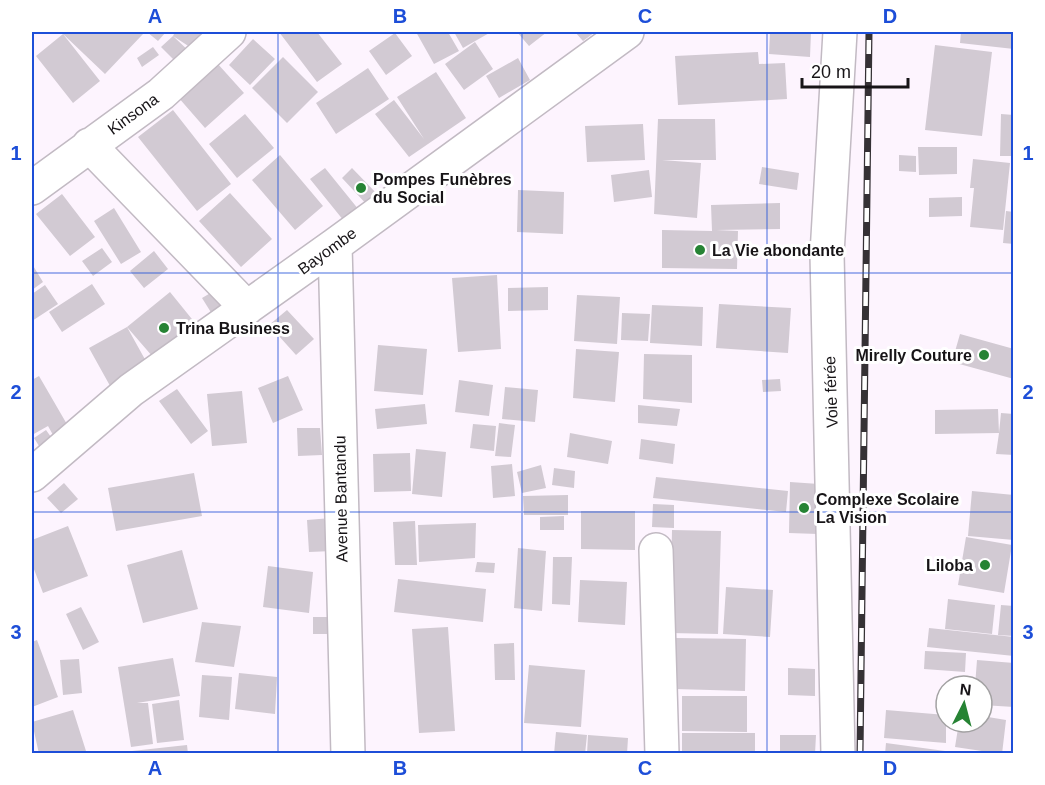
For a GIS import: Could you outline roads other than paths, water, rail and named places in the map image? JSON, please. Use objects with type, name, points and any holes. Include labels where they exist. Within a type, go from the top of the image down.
[{"type":"street","name":"Kinsona","points":[[32,188],[161,94],[229,32]]},
{"type":"street","name":"Bayombe","points":[[32,475],[131,390],[335,245],[627,32]]},
{"type":"street","name":"Voie férée","points":[[838,753],[827,254],[840,32]]},
{"type":"street","points":[[89,145],[247,308]]},
{"type":"street","name":"Avenue Bantandu","points":[[335,245],[348,753]]},
{"type":"street","points":[[656,550],[662,753]]},
{"type":"railway","points":[[860,754],[869,32]]},
{"type":"place","name":"Pompes Funèbres du Social","points":[[361,188]]},
{"type":"place","name":"La Vie abondante","points":[[700,250]]},
{"type":"place","name":"Trina Business","points":[[164,328]]},
{"type":"place","name":"Mirelly Couture","points":[[984,355]]},
{"type":"place","name":"Complexe Scolaire La Vision","points":[[804,508]]},
{"type":"place","name":"Liloba","points":[[985,565]]}]
